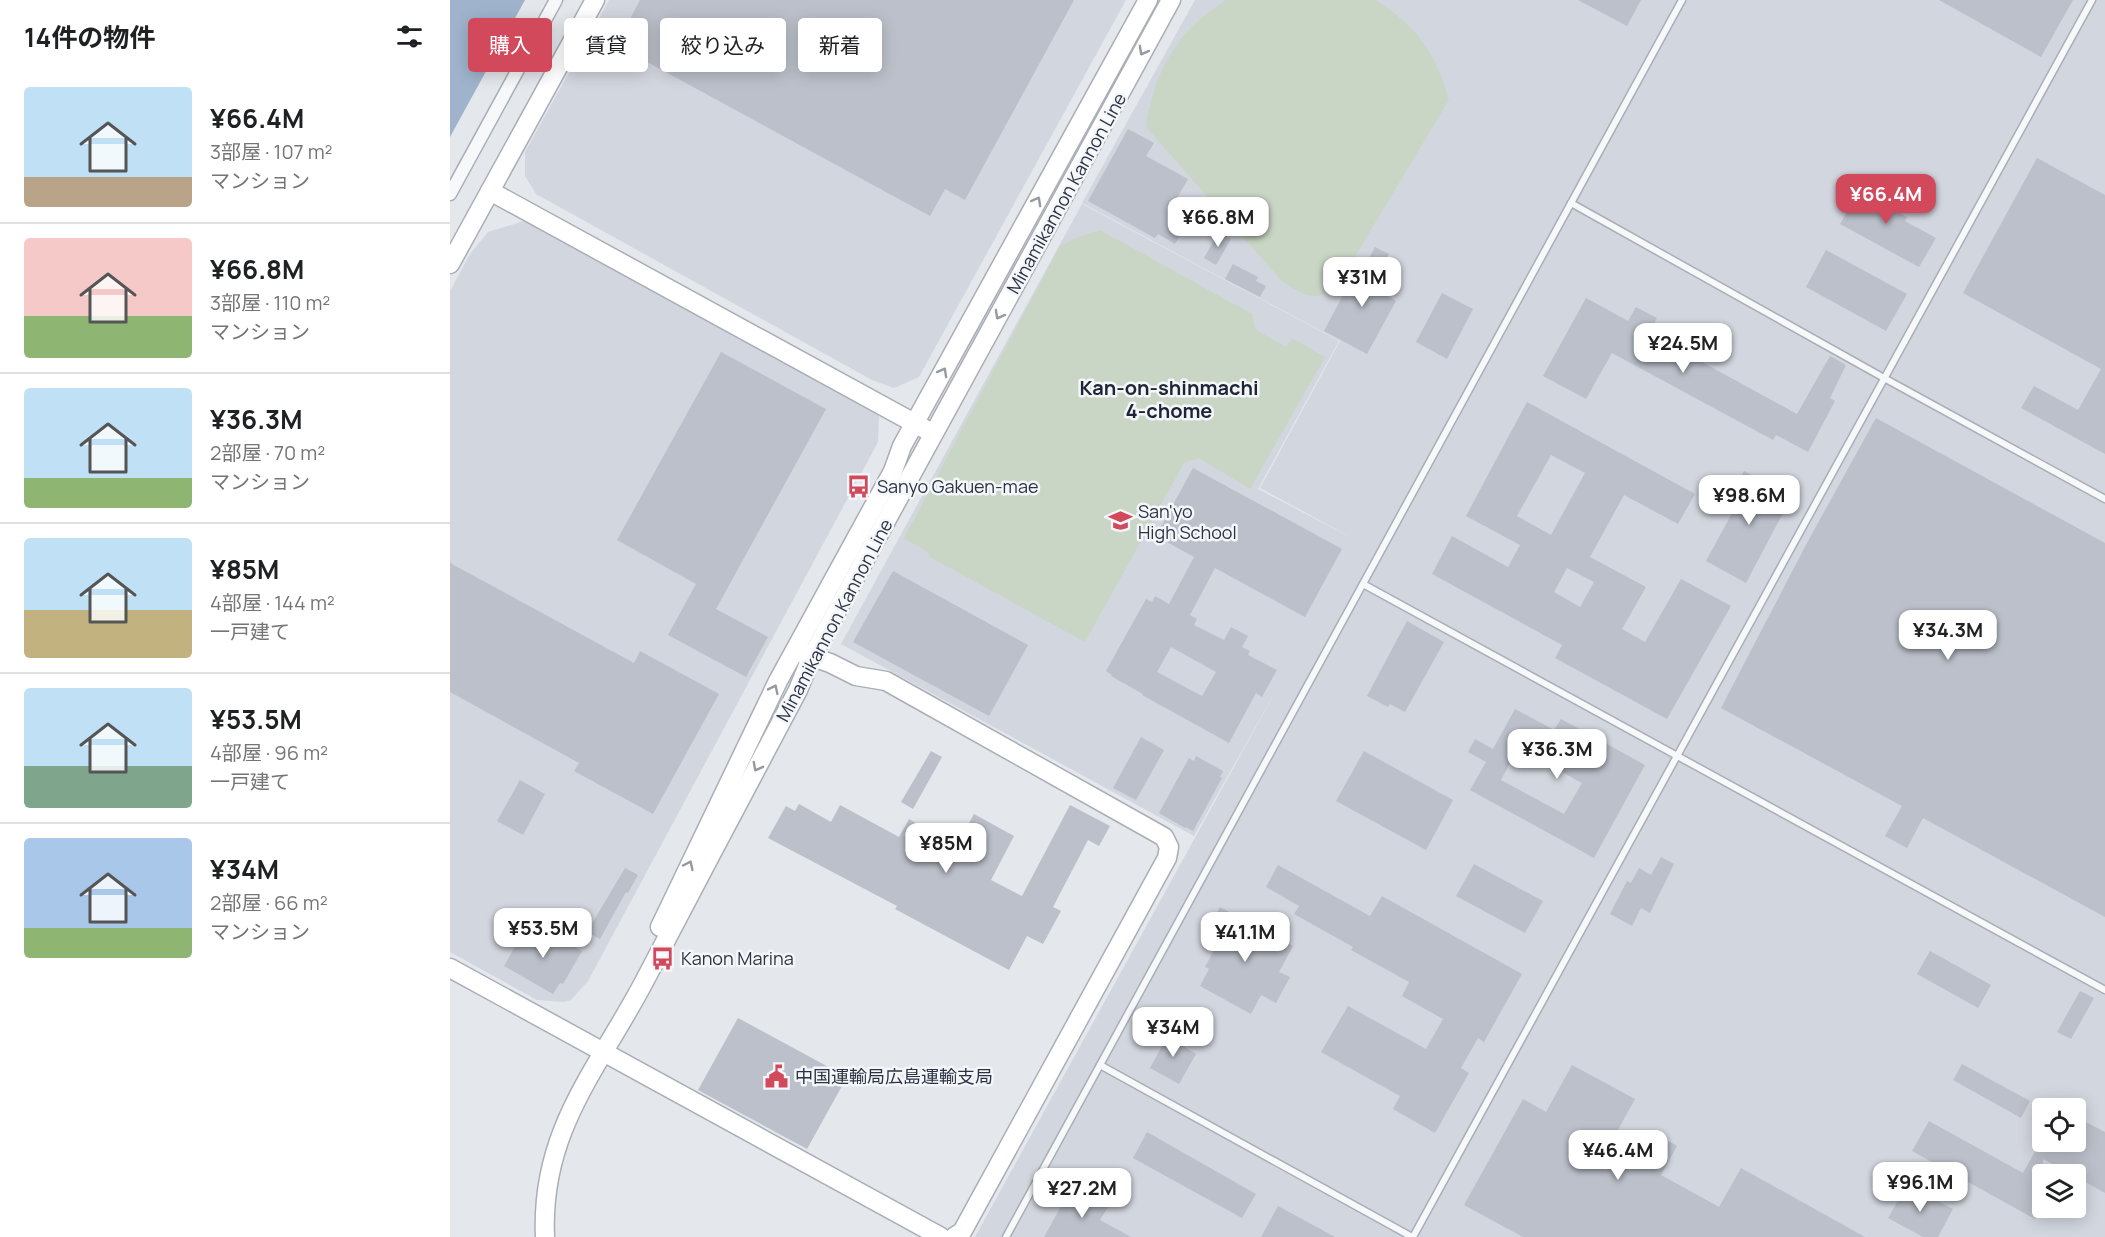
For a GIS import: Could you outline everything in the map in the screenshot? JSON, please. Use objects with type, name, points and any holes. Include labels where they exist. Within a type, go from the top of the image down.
[{"type":"street","points":[[450,194],[556,0]]},
{"type":"street","points":[[450,264],[595,0]]},
{"type":"street","name":"Minamikannon Kannon Line","points":[[803,654],[893,471],[902,446],[1148,0]]},
{"type":"street","name":"Minamikannon Kannon Line","points":[[545,1237],[547,1184],[554,1151],[567,1115],[602,1051],[609,1028],[778,681],[803,654],[934,434],[1171,0]]},
{"type":"street","points":[[490,191],[934,434]]},
{"type":"street","points":[[803,654],[830,663],[856,676],[886,681],[1164,837],[1169,847],[1161,868],[962,1232],[954,1237]]},
{"type":"street","points":[[450,968],[941,1237]]},
{"type":"lane","points":[[1006,1237],[1682,0]]},
{"type":"lane","points":[[1100,1065],[1413,1237],[2092,0]]},
{"type":"lane","points":[[1571,203],[2105,499]]},
{"type":"lane","points":[[1363,584],[2105,990]]},
{"type":"shaded area","points":[[609,0],[1126,0],[919,377],[894,388],[872,380],[536,194],[525,176],[525,152],[569,72],[648,72],[648,18],[599,18]]},
{"type":"shaded area","points":[[1195,0],[2105,0],[2105,1237],[975,1237],[1283,678],[1194,836],[841,644],[1082,204],[1339,341],[1258,489],[1358,541],[1260,488],[1340,341],[1082,203]]},
{"type":"shaded area","points":[[524,221],[871,409],[879,416],[878,442],[588,981],[571,1000],[564,1002],[537,1000],[450,952],[450,291],[470,254],[488,232]]},
{"type":"green space","points":[[1226,0],[1375,0],[1402,20],[1423,42],[1444,83],[1449,100],[1338,285],[1322,294],[1309,296],[1303,294],[1281,280],[1146,127],[1155,88],[1171,54],[1194,25]]},
{"type":"green space","points":[[1100,230],[1252,314],[1256,330],[1286,347],[1292,338],[1325,357],[1250,489],[1199,458],[1184,463],[1085,642],[928,556],[929,553],[904,538],[1060,246]]},
{"type":"water","points":[[450,0],[525,0],[515,18],[468,18],[468,72],[486,72],[450,137]]},
{"type":"building","points":[[640,0],[1074,0],[965,200],[945,189],[930,216],[666,72],[786,72],[786,18],[660,18],[660,69],[648,62],[648,18],[630,18]]},
{"type":"building","points":[[1578,0],[1641,0],[1627,26]]},
{"type":"building","points":[[1939,0],[2073,0],[2041,57]]},
{"type":"building","points":[[1128,129],[1154,143],[1146,156],[1188,179],[1172,207],[1190,217],[1175,244],[1158,234],[1155,238],[1088,201]]},
{"type":"building","points":[[2037,158],[2105,195],[2105,454],[2021,408],[2034,386],[2078,410],[2101,369],[1963,293]]},
{"type":"building","points":[[1867,178],[1888,189],[1881,203],[1907,217],[1905,221],[1936,238],[1919,267],[1840,224]]},
{"type":"building","points":[[1219,232],[1231,239],[1216,265],[1204,258]]},
{"type":"building","points":[[1375,247],[1389,254],[1371,287],[1396,301],[1367,354],[1324,331],[1352,278],[1357,281]]},
{"type":"building","points":[[1826,250],[1907,294],[1886,331],[1806,287]]},
{"type":"building","points":[[1233,264],[1258,277],[1256,281],[1266,286],[1260,297],[1225,279]]},
{"type":"building","points":[[1442,293],[1473,309],[1447,359],[1416,342]]},
{"type":"building","points":[[1586,298],[1628,321],[1636,307],[1657,318],[1649,333],[1797,414],[1830,356],[1846,365],[1830,398],[1835,401],[1808,452],[1776,435],[1773,440],[1612,353],[1586,399],[1543,376]]},
{"type":"building","points":[[721,352],[826,409],[716,609],[768,637],[746,677],[668,635],[696,584],[617,540]]},
{"type":"building","points":[[1527,402],[1695,494],[1678,524],[1624,495],[1590,557],[1646,587],[1622,629],[1645,642],[1681,579],[1731,606],[1667,719],[1555,658],[1562,645],[1432,574],[1452,536],[1508,567],[1520,545],[1466,516]],"holes":[[[1551,455],[1585,473],[1551,535],[1517,516]],[[1567,568],[1594,582],[1580,607],[1554,592]]]},
{"type":"building","points":[[1876,418],[2105,543],[2105,917],[1923,818],[1907,848],[1885,836],[1902,806],[1721,708],[1808,541]]},
{"type":"building","points":[[1193,468],[1342,549],[1305,617],[1215,568],[1190,615],[1197,619],[1194,625],[1224,640],[1231,627],[1248,636],[1242,647],[1250,651],[1248,655],[1277,670],[1262,697],[1256,693],[1229,743],[1142,695],[1106,671],[1146,599],[1152,602],[1155,596],[1169,604],[1194,557],[1156,536]],"holes":[[[1171,647],[1216,672],[1202,696],[1157,672]]]},
{"type":"building","points":[[1744,471],[1792,496],[1746,583],[1706,561],[1737,504],[1729,499]]},
{"type":"building","points":[[450,563],[634,663],[640,651],[719,694],[653,814],[574,771],[579,763],[450,692]]},
{"type":"building","points":[[893,571],[1028,645],[989,716],[853,642]]},
{"type":"building","points":[[1407,621],[1444,642],[1405,712],[1390,704],[1388,707],[1367,696]]},
{"type":"building","points":[[1515,709],[1554,730],[1561,719],[1645,765],[1594,858],[1470,790],[1486,762],[1468,752],[1475,739],[1493,749]],"holes":[[[1518,748],[1582,783],[1564,814],[1501,780]]]},
{"type":"building","points":[[1141,737],[1164,750],[1136,800],[1113,788]]},
{"type":"building","points":[[931,751],[942,757],[913,809],[901,802]]},
{"type":"building","points":[[1364,751],[1453,800],[1426,850],[1336,801]]},
{"type":"building","points":[[1196,756],[1223,771],[1220,777],[1222,778],[1193,831],[1159,813],[1189,758],[1194,761]]},
{"type":"building","points":[[520,780],[545,794],[523,835],[497,821]]},
{"type":"building","points":[[799,804],[831,822],[840,805],[899,837],[909,819],[921,826],[914,837],[940,850],[948,835],[959,841],[974,814],[1014,836],[991,880],[1022,896],[1070,805],[1110,826],[1099,846],[1088,840],[1053,907],[1061,911],[1043,944],[1027,936],[1009,970],[895,909],[897,906],[768,838],[786,806],[795,811]]},
{"type":"building","points":[[1661,857],[1674,864],[1650,913],[1641,908],[1632,926],[1610,914],[1627,881],[1631,883],[1639,868],[1651,875]]},
{"type":"building","points":[[1474,864],[1543,901],[1525,933],[1456,896]]},
{"type":"building","points":[[1278,865],[1370,916],[1382,896],[1522,974],[1484,1042],[1478,1038],[1461,1068],[1469,1073],[1435,1133],[1393,1109],[1400,1096],[1321,1052],[1348,1006],[1426,1049],[1443,1019],[1402,996],[1409,982],[1351,950],[1353,947],[1294,914],[1299,906],[1266,887]]},
{"type":"building","points":[[625,868],[638,875],[600,939],[587,932]]},
{"type":"building","points":[[1220,907],[1293,946],[1279,972],[1290,977],[1276,1003],[1261,995],[1251,1014],[1200,986],[1209,969],[1205,967],[1222,935],[1209,928]]},
{"type":"building","points":[[527,925],[559,943],[561,939],[582,951],[563,984],[560,983],[553,994],[504,966]]},
{"type":"building","points":[[1930,951],[1991,985],[1978,1008],[1917,974]]},
{"type":"building","points":[[2080,991],[2094,998],[2071,1039],[2057,1032]]},
{"type":"building","points":[[738,1018],[847,1077],[807,1149],[698,1090]]},
{"type":"building","points":[[1172,1028],[1183,1034],[1178,1043],[1196,1054],[1179,1084],[1150,1068]]},
{"type":"building","points":[[1962,1064],[2030,1101],[2021,1118],[1953,1080]]},
{"type":"building","points":[[1572,1065],[1635,1099],[1609,1146],[1636,1161],[1653,1132],[1677,1146],[1661,1175],[1719,1207],[1741,1168],[1865,1237],[1523,1237],[1464,1205],[1523,1099],[1546,1112]]},
{"type":"building","points":[[1929,1121],[2023,1173],[2035,1152],[2086,1152],[2086,1122],[2105,1132],[2105,1193],[2086,1183],[2086,1164],[2053,1164],[2043,1159],[2043,1164],[2032,1164],[2032,1217],[1912,1151]]},
{"type":"building","points":[[1147,1132],[1256,1194],[1242,1218],[1133,1158]]},
{"type":"building","points":[[1907,1185],[1953,1209],[1938,1237],[1923,1237],[1888,1218]]},
{"type":"building","points":[[1072,1187],[1108,1207],[1100,1220],[1131,1237],[1044,1237]]},
{"type":"building","points":[[1278,1206],[1335,1237],[1261,1237]]},
{"type":"place","name":"Sanyo Gakuen-mae","points":[[859,486]]},
{"type":"place","name":"San'yo High School","points":[[1120,521]]},
{"type":"place","name":"Kanon Marina","points":[[663,958]]},
{"type":"place","name":"中国運輸局広島運輸支局","points":[[777,1076]]},
{"type":"district","name":"Kan-on-shinmachi 4-chome","points":[[1169,398]]}]
